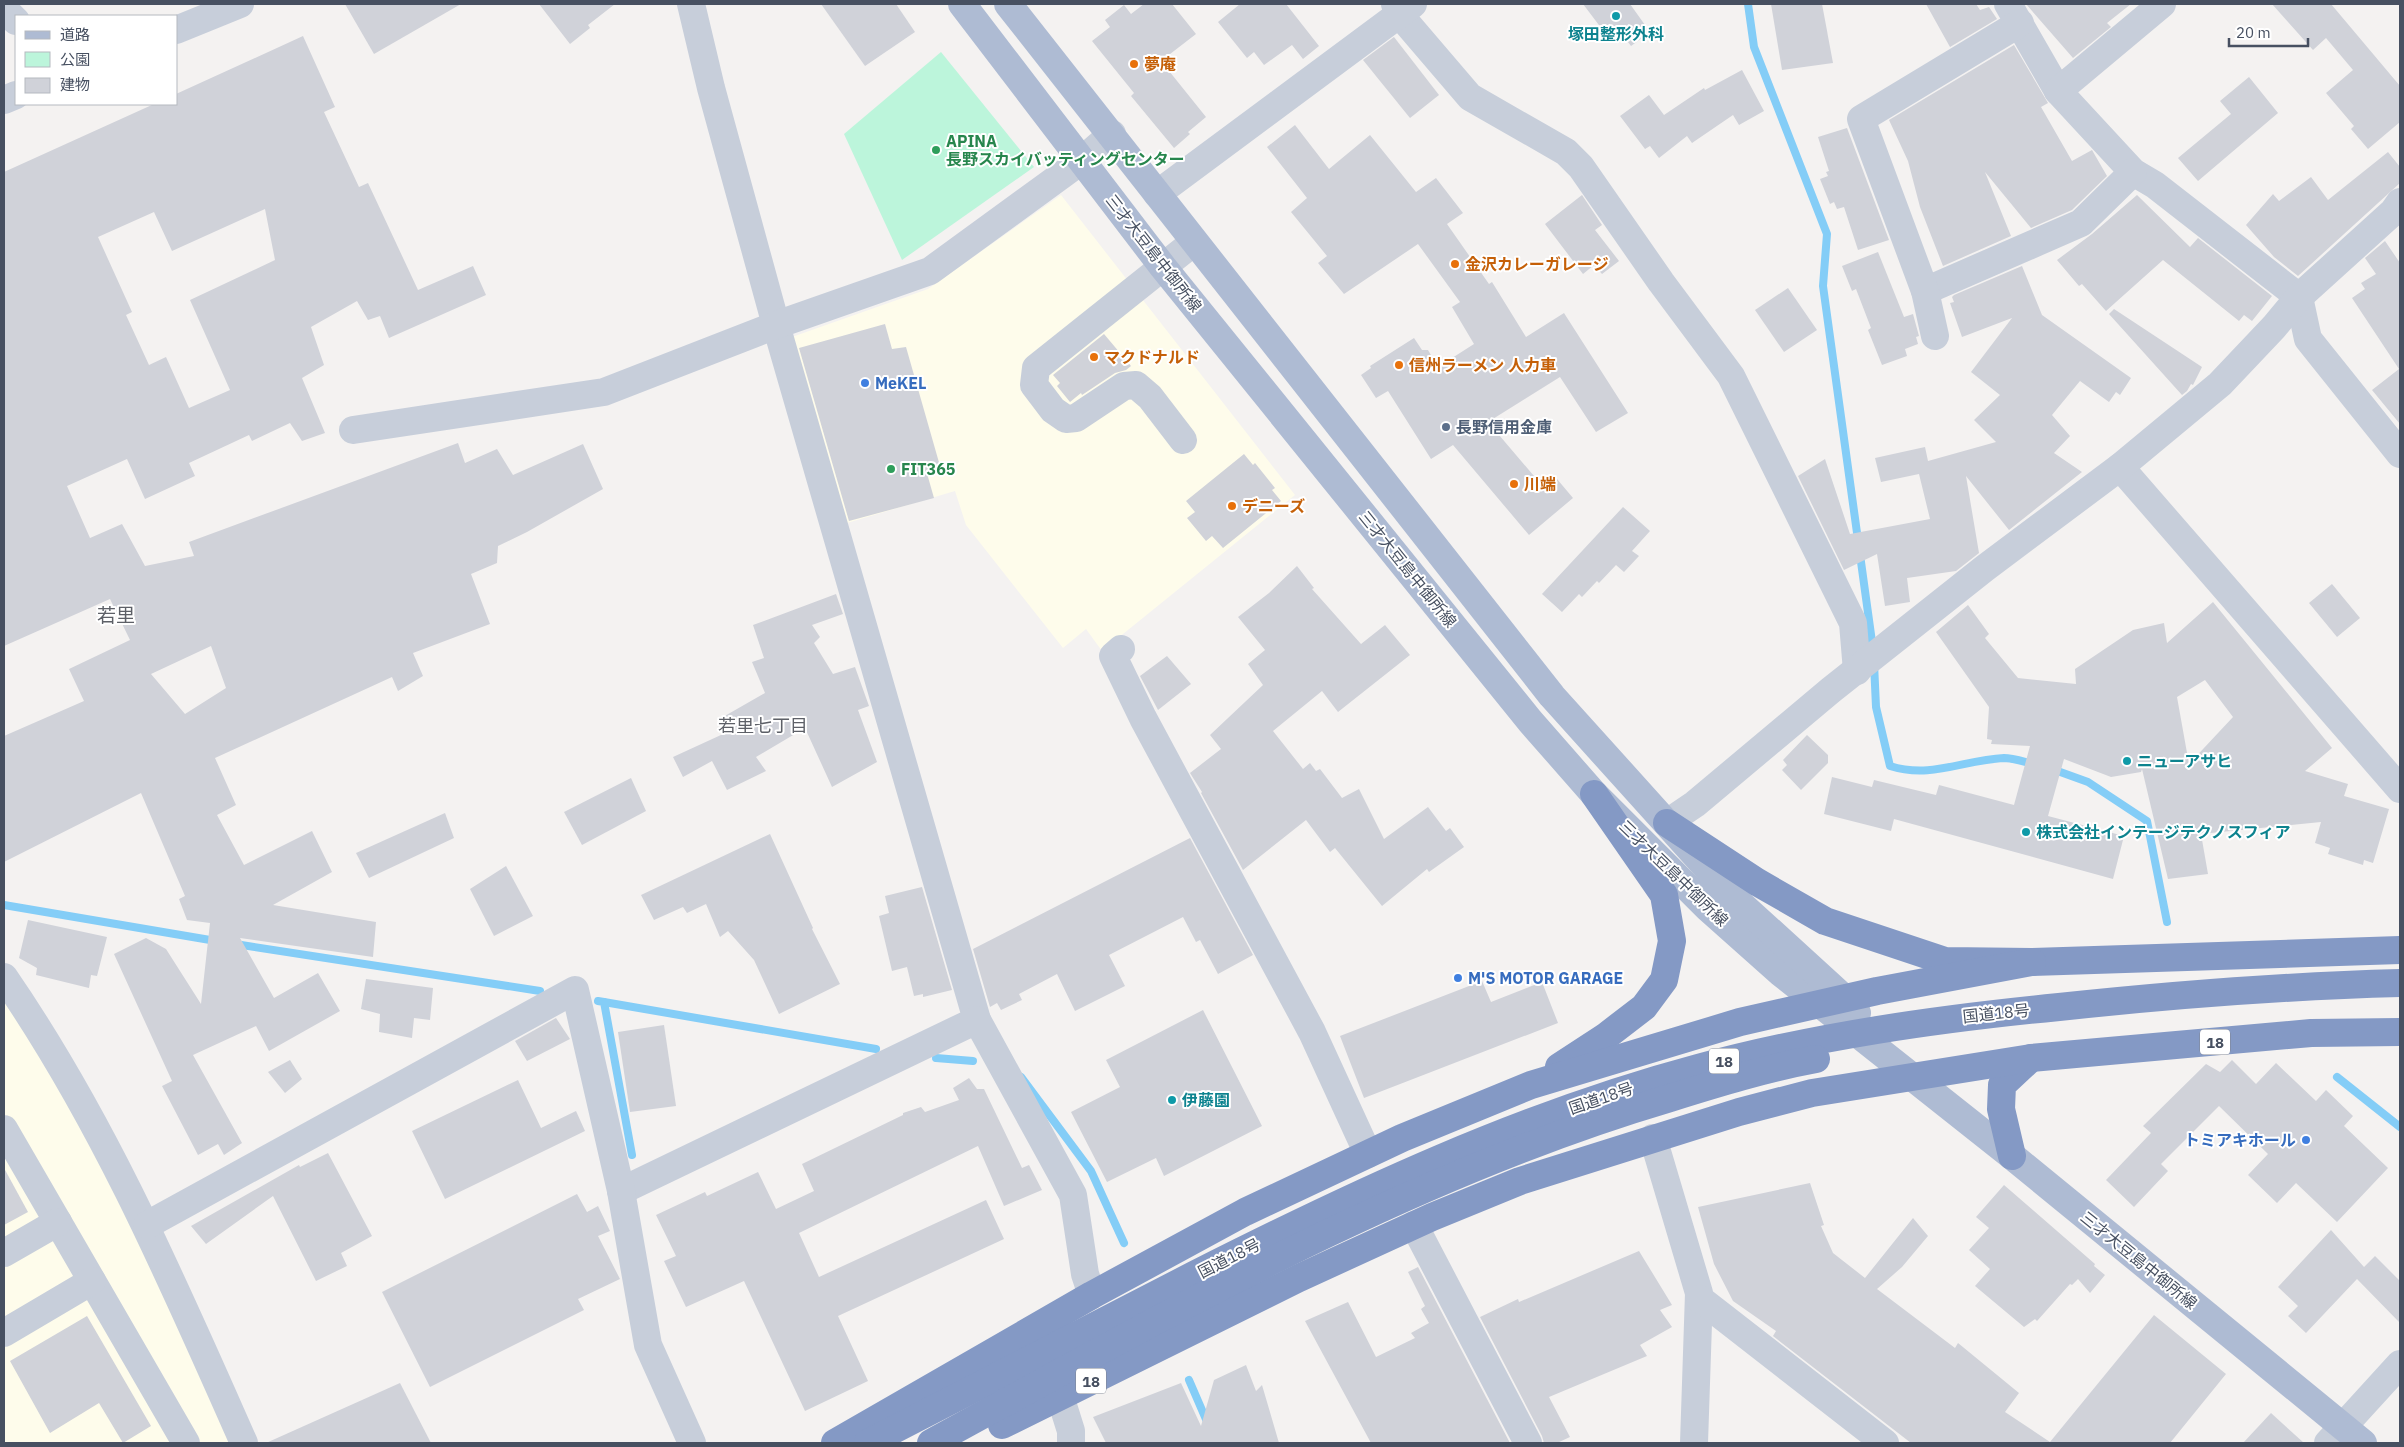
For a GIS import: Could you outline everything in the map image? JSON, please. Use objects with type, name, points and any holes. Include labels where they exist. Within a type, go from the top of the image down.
[{"type":"highway","name":"18","points":[[1531,1085],[1605,1037],[1644,1007],[1664,980],[1672,941],[1664,895],[1594,794]]},
{"type":"highway","name":"18","points":[[1667,823],[1757,882],[1825,921],[1944,961],[2032,962],[2400,950]]},
{"type":"highway","name":"18","points":[[834,1443],[1092,1295],[1245,1212],[1368,1154],[1531,1085],[1740,1022],[1984,970],[2032,962]]},
{"type":"highway","name":"国道18号","points":[[931,1443],[1103,1335],[1322,1210],[1483,1141],[1602,1097],[1695,1068],[1790,1044],[1940,1019],[2204,994],[2332,985],[2400,983]]},
{"type":"highway","name":"国道18号","points":[[868,1443],[1331,1230],[1490,1161],[1609,1116],[1796,1063],[1946,1036],[2098,1019],[2400,999]]},
{"type":"highway","name":"18","points":[[967,1443],[1299,1278],[1414,1224],[1520,1181],[1653,1138],[1812,1093],[2031,1058],[2311,1033],[2400,1032]]},
{"type":"highway","points":[[2012,1156],[2001,1109],[2002,1085],[2031,1058]]},
{"type":"main road","name":"三才大豆島中御所線","points":[[962,4],[1163,267],[1530,720],[1594,794],[1708,908],[1833,1002]]},
{"type":"main road","name":"三才大豆島中御所線","points":[[1008,4],[1552,696],[1734,898],[1833,1002],[1913,1077],[2012,1156],[2345,1438]]},
{"type":"street","points":[[187,18],[240,4]]},
{"type":"street","points":[[691,4],[713,97],[776,326],[977,1020],[1073,1196],[1085,1274],[1092,1295]]},
{"type":"street","points":[[2058,91],[2162,4]]},
{"type":"street","points":[[1157,194],[1402,7],[1470,97],[1566,152],[1581,167],[1661,282],[1732,376],[1853,623],[1869,661]]},
{"type":"street","points":[[4,9],[15,20]]},
{"type":"street","points":[[1935,336],[1925,291],[1861,119],[2014,13],[2058,91],[2133,172],[2155,185],[2298,297],[2308,339],[2392,425],[2400,454]]},
{"type":"street","points":[[353,430],[604,392],[776,326],[930,271],[1081,161],[1112,134]]},
{"type":"street","points":[[1925,291],[2082,224],[2133,172]]},
{"type":"street","points":[[1667,823],[1695,804],[1985,568],[2120,467],[2220,384],[2274,327],[2298,297],[2393,212],[2400,202]]},
{"type":"street","points":[[1183,440],[1150,397],[1136,385],[1124,386],[1076,418],[1066,419],[1053,410],[1034,385],[1036,368],[1194,242]]},
{"type":"street","points":[[2120,467],[2400,789]]},
{"type":"street","points":[[1121,649],[1113,656],[1143,718],[1312,1032],[1368,1154]]},
{"type":"street","points":[[4,977],[70,1080],[147,1225],[244,1443]]},
{"type":"street","points":[[147,1225],[575,990],[621,1191],[648,1344],[692,1443]]},
{"type":"street","points":[[621,1191],[977,1020]]},
{"type":"street","points":[[4,1129],[186,1443]]},
{"type":"street","points":[[1653,1138],[1700,1299],[1694,1443]]},
{"type":"street","points":[[4,1253],[58,1222]]},
{"type":"street","points":[[1414,1224],[1528,1443]]},
{"type":"street","points":[[4,1332],[92,1282]]},
{"type":"street","points":[[1700,1299],[1885,1443]]},
{"type":"street","points":[[2345,1438],[2400,1364]]},
{"type":"street","points":[[1060,1396],[1071,1431],[1071,1443]]},
{"type":"shaded area","points":[[1061,195],[1295,495],[1102,651],[1086,629],[1063,648],[966,525],[955,491],[847,523],[792,337],[928,289]]},
{"type":"shaded area","points":[[4,988],[136,1229],[230,1443],[4,1443]]},
{"type":"green space","name":"APINA 長野スカイバッティングセンター","points":[[941,52],[1034,167],[902,260],[844,134]]},
{"type":"building","points":[[345,4],[461,4],[374,54]]},
{"type":"building","points":[[539,4],[615,4],[588,25],[590,28],[570,44]]},
{"type":"building","points":[[821,4],[896,4],[915,32],[865,66]]},
{"type":"building","name":"夢庵","points":[[1144,4],[1172,4],[1196,34],[1161,61],[1206,117],[1188,132],[1190,134],[1174,148],[1131,96],[1134,93],[1092,41],[1110,27],[1105,20],[1124,5],[1131,14]]},
{"type":"building","points":[[1240,4],[1286,4],[1319,46],[1303,59],[1292,45],[1264,65],[1254,52],[1247,58],[1218,22]]},
{"type":"building","name":"塚田整形外科","points":[[1583,4],[1630,4],[1650,32],[1631,46],[1618,29],[1608,37]]},
{"type":"building","points":[[1771,4],[1822,4],[1833,63],[1782,70]]},
{"type":"building","points":[[1926,4],[1976,4],[1980,10],[1989,7],[1997,19],[1950,47]]},
{"type":"building","points":[[2026,4],[2131,4],[2107,23],[2111,27],[2073,58]]},
{"type":"building","points":[[2272,4],[2331,4],[2400,86],[2400,122],[2368,149],[2351,129],[2354,126],[2326,93],[2353,70],[2326,38],[2313,50]]},
{"type":"building","points":[[303,36],[335,107],[324,112],[359,187],[368,183],[418,290],[473,266],[486,295],[389,338],[380,316],[368,320],[357,301],[311,327],[324,365],[302,378],[325,433],[302,441],[290,423],[252,441],[249,435],[189,463],[195,476],[145,499],[127,459],[67,486],[90,538],[122,524],[145,566],[194,556],[189,542],[458,443],[465,463],[497,449],[513,475],[583,444],[603,489],[527,532],[498,546],[497,563],[471,574],[490,624],[413,653],[423,676],[398,691],[392,677],[215,758],[236,805],[217,815],[244,865],[312,831],[332,872],[273,905],[376,922],[373,957],[240,938],[274,998],[318,973],[340,1011],[269,1051],[256,1026],[193,1055],[242,1143],[224,1155],[218,1144],[198,1155],[162,1086],[172,1081],[114,954],[146,938],[166,949],[201,1004],[210,923],[187,920],[179,899],[185,896],[141,793],[4,862],[4,736],[84,701],[69,669],[130,640],[110,599],[4,646],[4,172],[152,105],[178,105],[178,93]],"holes":[[[265,209],[275,260],[190,300],[230,390],[189,408],[166,357],[149,365],[126,315],[132,312],[98,237],[154,212],[172,251]],[[211,646],[226,688],[185,714],[151,674]]]},
{"type":"building","points":[[1394,37],[1439,95],[1410,118],[1363,60]]},
{"type":"building","points":[[2014,45],[2048,103],[2041,107],[2072,161],[2092,150],[2107,176],[2072,210],[2031,228],[1985,172],[2011,236],[1943,266],[1920,207],[1908,161],[1889,120]]},
{"type":"building","points":[[1742,70],[1764,111],[1739,125],[1733,115],[1692,143],[1687,136],[1659,158],[1650,146],[1645,149],[1620,116],[1649,95],[1664,115],[1704,88],[1705,90]]},
{"type":"building","points":[[2249,77],[2278,113],[2198,181],[2178,158],[2231,114],[2220,101]]},
{"type":"building","points":[[1295,125],[1329,169],[1370,135],[1416,192],[1436,178],[1463,213],[1447,224],[1489,284],[1492,282],[1526,337],[1564,313],[1628,413],[1596,432],[1560,377],[1488,422],[1545,489],[1557,479],[1573,498],[1529,535],[1453,445],[1431,459],[1388,391],[1376,398],[1361,375],[1371,368],[1370,366],[1414,338],[1422,350],[1428,350],[1438,367],[1474,344],[1452,307],[1460,302],[1418,244],[1344,294],[1318,263],[1327,256],[1291,212],[1307,198],[1267,147]]},
{"type":"building","points":[[1847,128],[1889,240],[1858,250],[1844,207],[1837,209],[1834,202],[1830,204],[1820,179],[1828,176],[1826,172],[1829,171],[1818,137]]},
{"type":"building","points":[[2388,152],[2400,167],[2400,183],[2298,276],[2274,257],[2246,225],[2273,194],[2279,201],[2311,177],[2328,200]]},
{"type":"building","points":[[1582,195],[1602,225],[1595,230],[1619,261],[1602,274],[1594,265],[1583,274],[1545,224]]},
{"type":"building","points":[[2137,195],[2190,247],[2198,238],[2272,296],[2252,321],[2244,315],[2239,321],[2163,260],[2106,311],[2082,284],[2079,286],[2057,260],[2092,234]]},
{"type":"building","points":[[2385,241],[2400,263],[2400,424],[2372,390],[2399,369],[2352,298],[2365,289],[2361,283],[2376,274],[2365,258]]},
{"type":"building","points":[[1878,252],[1904,317],[1913,314],[1919,336],[1916,337],[1918,344],[1905,349],[1907,356],[1882,365],[1868,330],[1871,328],[1856,289],[1852,291],[1842,266]]},
{"type":"building","points":[[2022,266],[2042,315],[2131,378],[2120,395],[2116,392],[2109,402],[2080,381],[2052,415],[2070,436],[2054,453],[2082,472],[2009,530],[1966,476],[1979,553],[1956,571],[1907,578],[1910,602],[1885,606],[1877,554],[1844,570],[1798,476],[1825,459],[1850,534],[1930,519],[1919,474],[1881,482],[1875,458],[1925,447],[1928,461],[1996,442],[1974,420],[2000,395],[1971,372],[2012,318],[1962,337],[1950,303],[1954,302],[1952,297],[1954,295]]},
{"type":"building","points":[[1788,288],[1817,330],[1784,352],[1755,310]]},
{"type":"building","points":[[2114,309],[2202,367],[2193,385],[2191,384],[2187,391],[2182,395],[2109,314]]},
{"type":"building","points":[[885,324],[892,349],[906,347],[940,466],[926,470],[934,498],[849,521],[799,348]]},
{"type":"building","name":"マクドナルド","points":[[1104,334],[1131,366],[1126,370],[1115,373],[1082,395],[1081,393],[1070,402],[1057,386],[1060,383],[1053,375]]},
{"type":"building","name":"デニーズ","points":[[1244,454],[1253,465],[1255,463],[1275,488],[1272,490],[1281,501],[1223,548],[1212,536],[1206,541],[1187,518],[1195,512],[1186,501]]},
{"type":"building","points":[[1623,507],[1650,531],[1632,551],[1639,556],[1624,572],[1616,565],[1582,597],[1579,594],[1562,612],[1542,594]]},
{"type":"building","points":[[1297,566],[1314,588],[1312,589],[1361,644],[1385,625],[1410,655],[1338,712],[1322,691],[1273,731],[1303,769],[1310,763],[1316,771],[1320,769],[1342,798],[1359,789],[1384,839],[1428,807],[1446,831],[1450,828],[1464,847],[1429,872],[1427,869],[1382,906],[1335,848],[1330,852],[1306,820],[1243,870],[1190,773],[1221,749],[1210,735],[1263,685],[1248,664],[1265,650],[1238,617],[1269,593]]},
{"type":"building","points":[[2332,584],[2360,618],[2337,637],[2309,603]]},
{"type":"building","points":[[836,594],[843,614],[812,625],[820,637],[814,643],[833,674],[855,667],[869,706],[858,710],[877,762],[832,787],[805,728],[756,757],[766,771],[727,790],[712,761],[683,777],[673,757],[734,729],[723,717],[765,693],[752,662],[764,658],[753,625]]},
{"type":"building","points":[[2213,602],[2332,748],[2305,771],[2348,784],[2344,796],[2389,809],[2373,863],[2364,860],[2363,865],[2328,854],[2330,848],[2315,843],[2321,822],[2201,834],[2208,874],[2168,879],[2142,769],[2141,772],[2111,777],[2064,759],[2048,816],[2124,836],[2113,879],[1894,819],[1891,831],[1824,814],[1832,777],[1872,787],[1874,780],[1936,795],[1939,785],[2014,805],[2030,746],[1991,744],[1992,740],[1987,739],[1989,707],[1936,632],[1968,605],[1989,634],[1985,638],[2018,678],[2076,684],[2075,669],[2133,630],[2164,623],[2167,643]],"holes":[[[2205,680],[2233,717],[2189,764],[2177,697]]]},
{"type":"building","points":[[1167,656],[1191,684],[1158,710],[1140,676]]},
{"type":"building","points":[[1807,735],[1828,755],[1828,763],[1801,790],[1782,770],[1787,765],[1783,760]]},
{"type":"building","points":[[631,778],[646,811],[582,845],[564,812]]},
{"type":"building","points":[[445,813],[454,838],[369,878],[356,853]]},
{"type":"building","points":[[770,834],[812,929],[840,984],[779,1014],[754,960],[728,931],[720,937],[706,904],[687,913],[683,907],[654,920],[641,895]]},
{"type":"building","points":[[1190,838],[1253,955],[1218,974],[1200,940],[1196,942],[1183,917],[1109,955],[1125,986],[1075,1011],[1057,974],[1019,994],[1022,1000],[1001,1010],[997,1003],[990,1007],[973,949]]},
{"type":"building","points":[[506,866],[533,916],[494,936],[470,889]]},
{"type":"building","points":[[922,887],[952,990],[923,997],[923,994],[914,996],[907,967],[892,971],[879,916],[889,913],[885,896]]},
{"type":"building","points":[[28,920],[107,937],[97,976],[91,975],[89,988],[36,975],[37,968],[19,958]]},
{"type":"building","points":[[366,979],[433,988],[430,1020],[414,1018],[412,1038],[379,1032],[380,1014],[361,1009]]},
{"type":"building","points":[[1482,981],[1491,1002],[1542,982],[1558,1023],[1364,1098],[1340,1036]]},
{"type":"building","name":"伊藤園","points":[[1203,1010],[1262,1126],[1164,1176],[1156,1158],[1107,1182],[1071,1112],[1120,1087],[1106,1060]]},
{"type":"building","points":[[556,1018],[570,1039],[527,1061],[515,1041]]},
{"type":"building","points":[[664,1025],[676,1106],[630,1112],[618,1032]]},
{"type":"building","points":[[290,1060],[302,1079],[285,1093],[268,1072]]},
{"type":"building","name":"トミアキホール","points":[[2232,1060],[2256,1084],[2276,1063],[2316,1101],[2326,1090],[2353,1116],[2344,1126],[2388,1168],[2337,1222],[2296,1183],[2277,1203],[2248,1175],[2268,1154],[2219,1106],[2161,1164],[2168,1171],[2134,1207],[2106,1180],[2151,1133],[2143,1126],[2206,1064],[2220,1072]]},
{"type":"building","points":[[969,1078],[977,1089],[984,1089],[1022,1168],[1029,1165],[1042,1190],[1004,1206],[978,1146],[799,1233],[819,1277],[986,1200],[1004,1239],[838,1316],[868,1381],[805,1411],[744,1281],[686,1307],[664,1261],[676,1256],[656,1215],[705,1192],[707,1196],[758,1172],[776,1209],[814,1191],[802,1164],[903,1115],[903,1113],[921,1107],[925,1112],[959,1100],[953,1088]]},
{"type":"building","points":[[518,1080],[541,1128],[576,1111],[585,1131],[445,1199],[412,1131]]},
{"type":"building","points":[[328,1153],[372,1236],[341,1253],[347,1266],[316,1281],[273,1196],[206,1244],[191,1226],[299,1165],[300,1167]]},
{"type":"building","points":[[4,1168],[28,1212],[4,1225]]},
{"type":"building","points":[[1810,1183],[1824,1225],[1821,1226],[1833,1253],[1865,1278],[1913,1218],[1928,1236],[1902,1267],[1877,1289],[1955,1348],[1958,1343],[2019,1393],[2005,1412],[2050,1442],[2154,1315],[2226,1374],[2170,1443],[1911,1443],[1773,1336],[1776,1331],[1733,1301],[1714,1264],[1698,1207]]},
{"type":"building","points":[[2004,1185],[2095,1264],[2094,1266],[2105,1275],[2090,1293],[2078,1279],[2072,1285],[2070,1284],[2037,1321],[2035,1319],[2024,1327],[1975,1286],[1990,1269],[1969,1250],[1989,1228],[1976,1217]]},
{"type":"building","points":[[577,1194],[587,1212],[598,1206],[610,1231],[598,1236],[620,1279],[578,1299],[584,1310],[430,1387],[382,1292]]},
{"type":"building","points":[[2331,1230],[2364,1267],[2375,1256],[2400,1281],[2400,1323],[2357,1279],[2306,1333],[2288,1316],[2298,1306],[2278,1287]]},
{"type":"building","points":[[1639,1251],[1672,1305],[1660,1310],[1672,1327],[1640,1345],[1647,1356],[1549,1397],[1570,1437],[1557,1443],[1544,1443],[1480,1317],[1518,1299],[1519,1302]]},
{"type":"building","points":[[1418,1267],[1510,1443],[1371,1443],[1305,1321],[1348,1302],[1376,1357],[1415,1338],[1411,1333],[1429,1323],[1421,1309],[1425,1306],[1408,1272]]},
{"type":"building","points":[[87,1316],[151,1426],[123,1443],[99,1403],[50,1433],[10,1361]]},
{"type":"building","points":[[1246,1365],[1256,1391],[1262,1385],[1279,1443],[1106,1443],[1093,1417],[1181,1383],[1201,1426],[1214,1380]]},
{"type":"building","points":[[400,1383],[431,1443],[266,1443]]},
{"type":"building","points":[[2271,1413],[2304,1443],[2243,1443]]},
{"type":"waterway","points":[[1748,4],[1754,47],[1827,234],[1823,286],[1873,649]]},
{"type":"waterway","points":[[1874,663],[1876,707],[1890,766],[1919,771],[2004,758],[2034,764]]},
{"type":"waterway","points":[[2052,769],[2088,782],[2147,821],[2167,922]]},
{"type":"waterway","points":[[4,905],[216,941]]},
{"type":"waterway","points":[[235,944],[540,991]]},
{"type":"waterway","points":[[598,1001],[604,1002],[632,1155]]},
{"type":"waterway","points":[[604,1002],[876,1049]]},
{"type":"waterway","points":[[936,1058],[973,1061]]},
{"type":"waterway","points":[[1021,1077],[1091,1171],[1124,1243]]},
{"type":"waterway","points":[[2337,1077],[2400,1127]]},
{"type":"waterway","points":[[1189,1380],[1208,1424]]},
{"type":"place","name":"塚田整形外科","points":[[1616,16]]},
{"type":"place","name":"夢庵","points":[[1134,64]]},
{"type":"place","name":"APINA 長野スカイバッティングセンター","points":[[936,150]]},
{"type":"place","name":"金沢カレーガレージ","points":[[1455,264]]},
{"type":"place","name":"マクドナルド","points":[[1094,357]]},
{"type":"place","name":"信州ラーメン 人力車","points":[[1399,365]]},
{"type":"place","name":"MeKEL","points":[[865,383]]},
{"type":"place","name":"長野信用金庫","points":[[1446,427]]},
{"type":"place","name":"FIT365","points":[[891,469]]},
{"type":"place","name":"川端","points":[[1514,484]]},
{"type":"place","name":"デニーズ","points":[[1232,506]]},
{"type":"place","name":"ニューアサヒ","points":[[2127,761]]},
{"type":"place","name":"株式会社インテージテクノスフィア","points":[[2026,832]]},
{"type":"place","name":"M'S MOTOR GARAGE","points":[[1458,978]]},
{"type":"place","name":"伊藤園","points":[[1172,1100]]},
{"type":"place","name":"トミアキホール","points":[[2306,1140]]},
{"type":"district","name":"若里","points":[[116,615]]},
{"type":"district","name":"若里七丁目","points":[[763,725]]}]
